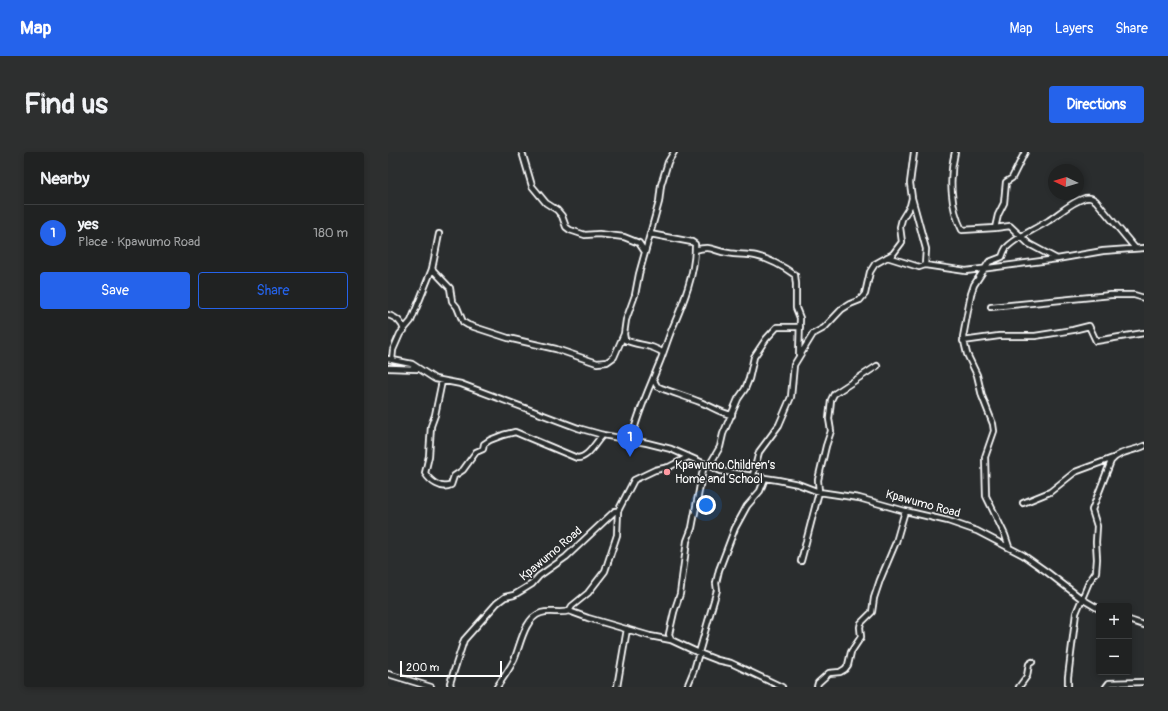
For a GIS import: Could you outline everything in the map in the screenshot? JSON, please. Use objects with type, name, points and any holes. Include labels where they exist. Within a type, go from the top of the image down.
[{"type":"street","points":[[522,152],[532,186],[546,204],[557,210],[562,216],[566,227],[585,236],[599,234],[624,237],[639,243],[645,252]]},
{"type":"street","points":[[432,269],[450,288],[452,301],[457,307],[463,322],[468,325],[597,363],[607,362],[614,357],[624,334],[626,320],[635,295],[639,274],[659,202],[661,185],[668,162],[674,152]]},
{"type":"street","points":[[914,152],[910,183],[912,198],[926,249],[925,265]]},
{"type":"street","points":[[955,152],[952,171],[952,190],[957,220],[962,230],[1010,226],[1029,244],[1057,259]]},
{"type":"street","points":[[995,228],[998,215],[1004,203],[1006,182],[1012,178],[1025,152]]},
{"type":"street","points":[[753,475],[759,452],[779,426],[791,397],[794,365],[799,355],[813,334],[824,328],[842,309],[860,300],[865,294],[870,272],[875,264],[892,254],[902,242],[900,227],[902,219],[910,206],[912,198]]},
{"type":"street","points":[[1009,547],[1006,535],[986,496],[985,457],[994,431],[993,424],[962,336],[974,285],[989,262],[1002,257],[1005,249],[1032,228],[1046,222],[1085,198],[1091,198],[1096,201],[1135,248]]},
{"type":"street","points":[[390,359],[400,334],[411,321],[432,269],[439,234]]},
{"type":"street","points":[[630,441],[635,424],[681,310],[690,278],[695,250],[695,244],[692,242],[650,234]]},
{"type":"street","points":[[695,250],[705,247],[717,249],[727,253],[756,256],[795,275],[796,308],[800,318],[799,355]]},
{"type":"street","points":[[887,257],[919,267],[925,265],[966,272],[1103,251],[1144,248]]},
{"type":"street","points":[[991,307],[1111,295],[1134,295],[1144,298]]},
{"type":"street","points":[[388,315],[395,317],[401,322],[404,330]]},
{"type":"street","points":[[963,341],[999,336],[1035,336],[1089,326],[1096,341],[1144,333]]},
{"type":"street","points":[[709,466],[720,447],[738,399],[745,389],[754,357],[776,327],[800,327]]},
{"type":"street","points":[[624,334],[625,340],[658,349],[663,354]]},
{"type":"street","name":"Kpawumo Road","points":[[390,359],[412,364],[435,379],[461,384],[578,428],[603,435],[671,449],[721,471],[753,475],[798,484],[820,492],[859,498],[963,526],[990,536],[1009,547],[1096,607]]},
{"type":"street","points":[[801,561],[820,492],[818,480],[831,431],[829,419],[831,400],[834,394],[877,366]]},
{"type":"street","points":[[388,368],[419,369]]},
{"type":"street","points":[[653,379],[657,386],[661,388],[700,402],[714,408],[717,411],[732,415]]},
{"type":"street","points":[[442,381],[435,415],[431,426],[429,456],[425,473],[433,482],[442,486],[450,485],[454,476],[463,470],[476,452],[483,450],[484,444],[503,435],[515,432],[577,458],[582,458],[587,454],[598,439],[603,435]]},
{"type":"street","points":[[1023,503],[1050,492],[1075,472],[1144,446]]},
{"type":"street","name":"Kpawumo Road","points":[[452,687],[450,683],[464,640],[497,603],[505,597],[514,595],[532,584],[539,576],[566,557],[615,511],[618,511],[634,480],[655,470],[669,467],[688,457]]},
{"type":"street","points":[[1068,687],[1076,613],[1096,572],[1097,526],[1092,510],[1113,458]]},
{"type":"street","points":[[671,640],[669,634],[680,594],[687,541],[692,528],[704,464]]},
{"type":"street","points":[[686,687],[694,670],[717,590],[716,583],[735,528],[747,506],[760,491],[765,478]]},
{"type":"street","points":[[569,611],[572,606],[588,593],[605,571],[617,534],[618,511]]},
{"type":"street","points":[[817,687],[818,683],[830,673],[840,672],[846,669],[851,652],[861,637],[861,623],[872,612],[874,598],[896,542],[905,511]]},
{"type":"street","points":[[497,687],[513,662],[518,652],[524,631],[534,616],[553,611],[563,613],[569,611],[627,630],[671,640],[717,660],[731,663],[782,687]]},
{"type":"street","points":[[1132,621],[1144,625]]},
{"type":"street","points":[[617,687],[627,630]]},
{"type":"street","points":[[1019,687],[1027,676],[1029,664],[1032,662]]},
{"type":"street","points":[[388,674],[430,687]]},
{"type":"street","points":[[1106,687],[1109,683],[1144,682]]},
{"type":"place","name":"yes","points":[[630,457]]},
{"type":"place","name":"Kpawumo Children’s Home and School","points":[[667,472]]}]
